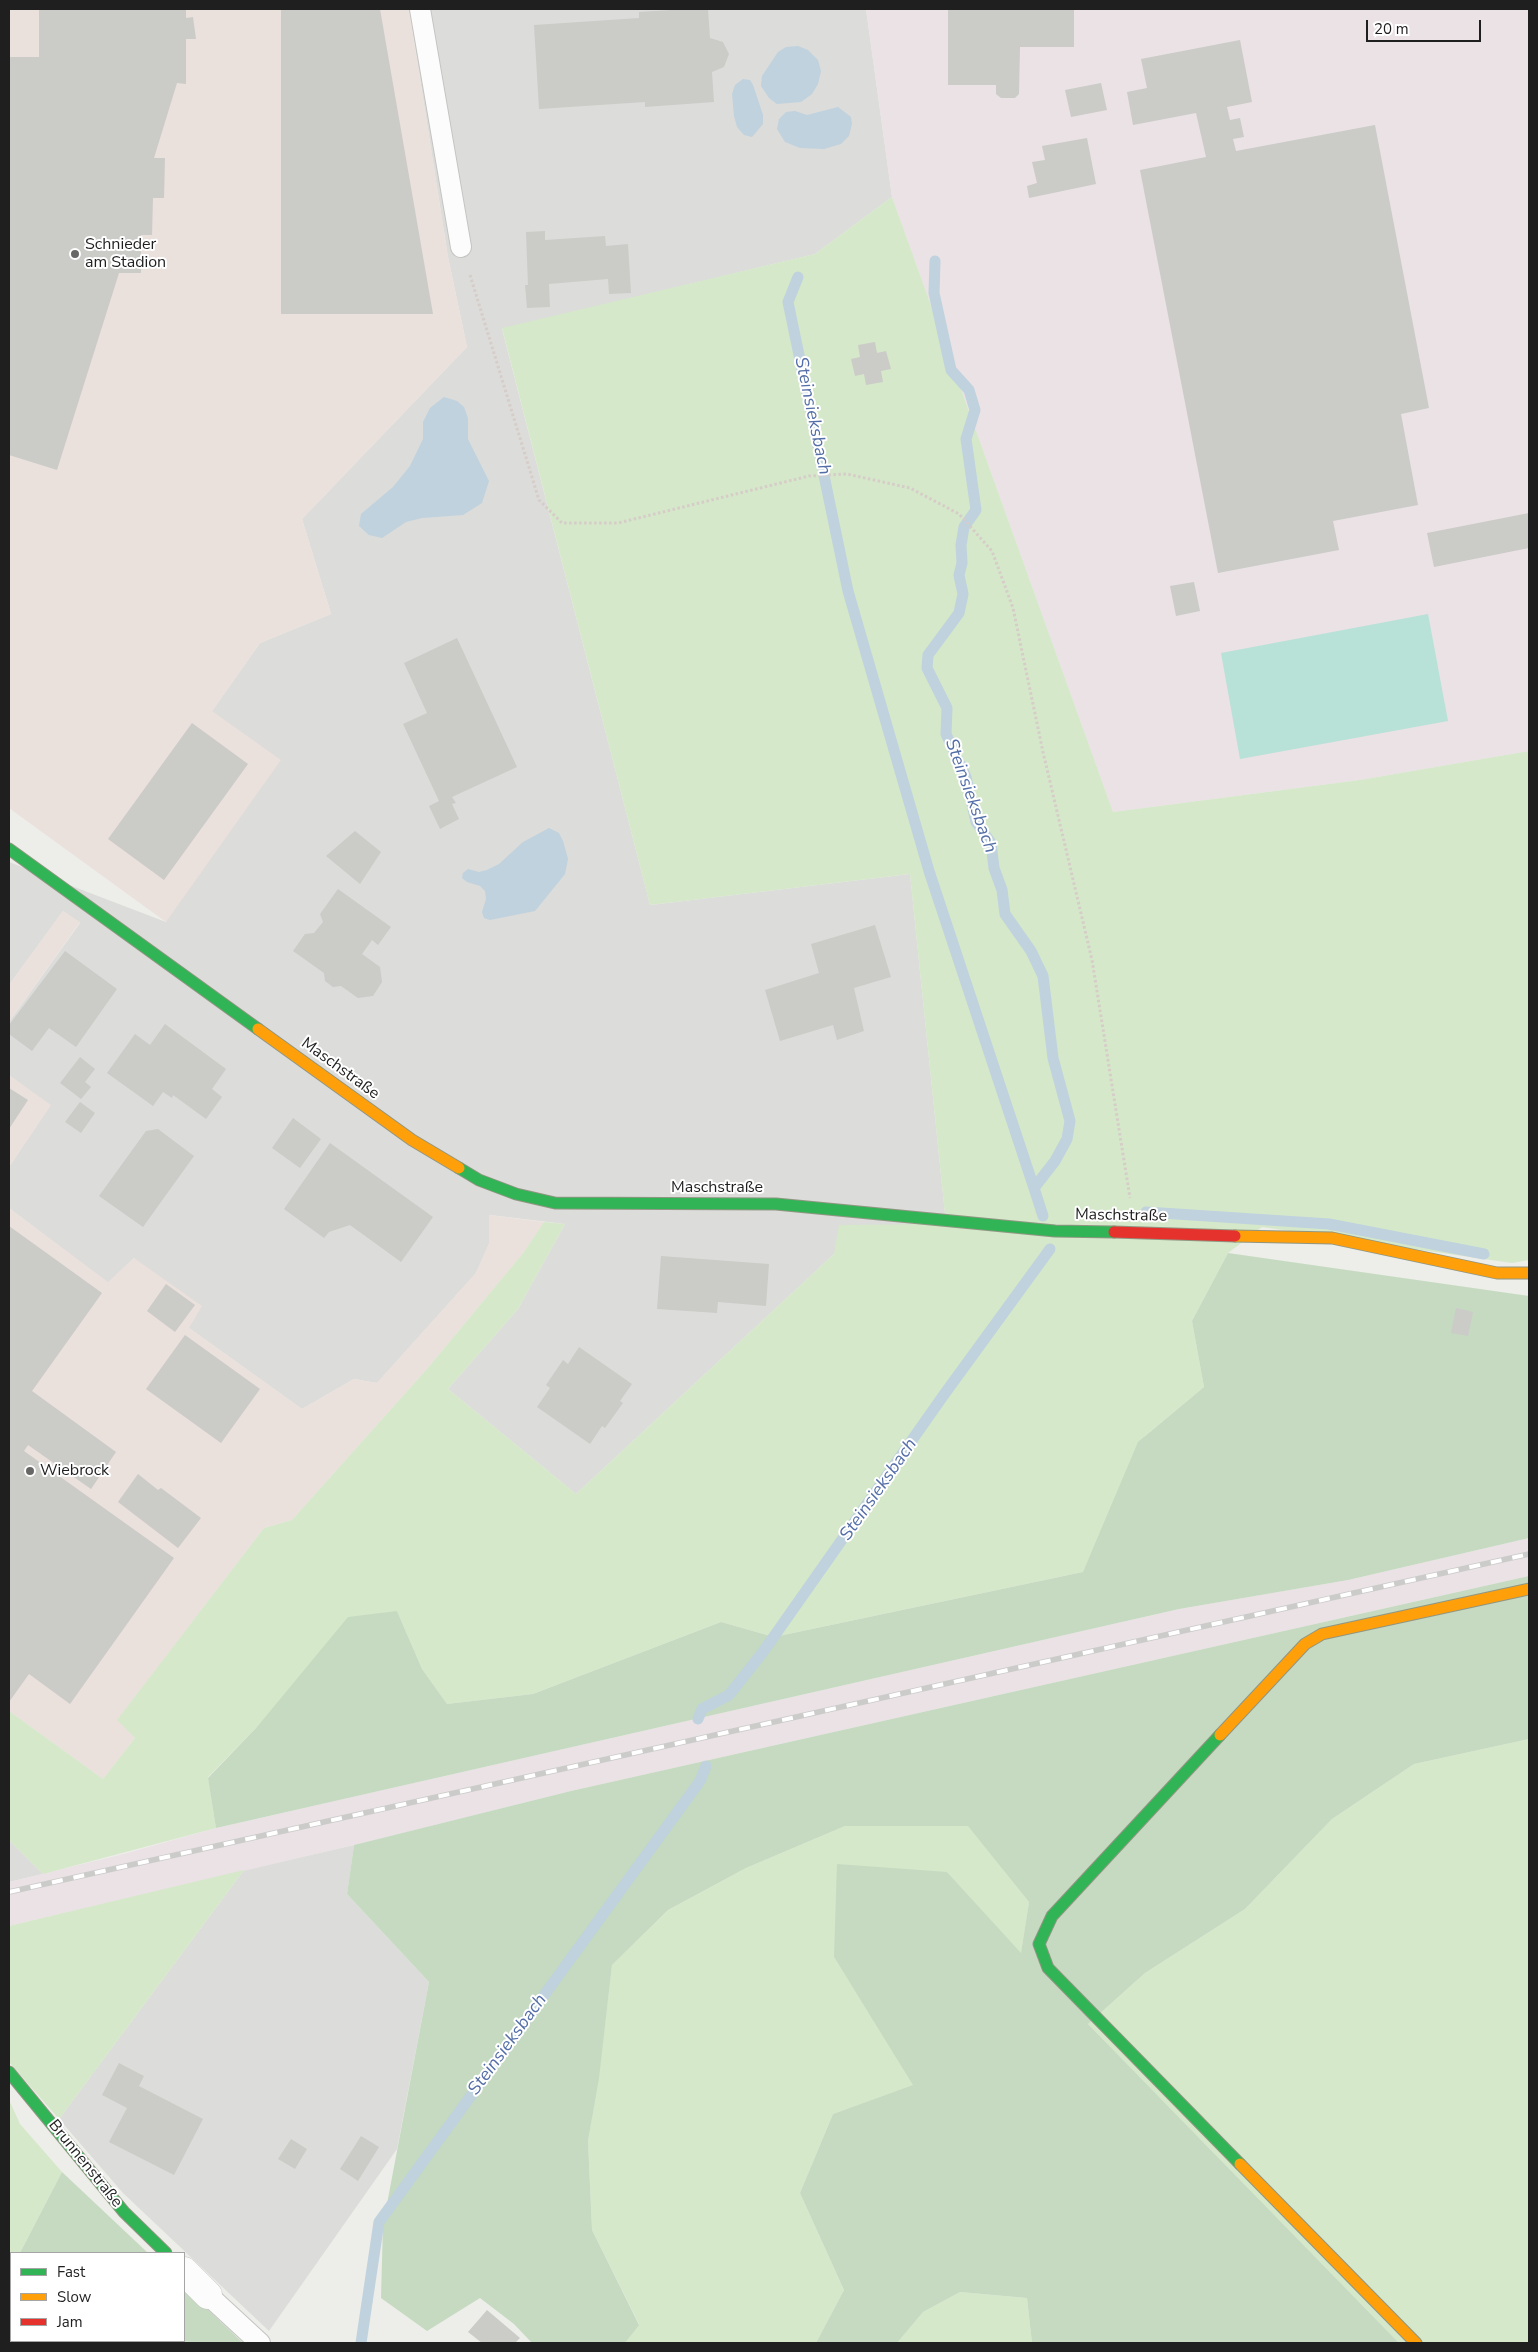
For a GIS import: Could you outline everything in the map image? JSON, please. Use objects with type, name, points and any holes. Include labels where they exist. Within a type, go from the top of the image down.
[{"type":"street","name":"Maschstraße","points":[[9,850],[412,1140],[479,1180],[516,1194],[555,1203],[776,1204],[1038,1230],[1332,1238],[1497,1273],[1529,1273]]},
{"type":"street","points":[[1416,2343],[1048,1968],[1039,1944],[1052,1916],[1305,1644],[1322,1634],[1529,1588]]},
{"type":"street","name":"Brunnenstraße","points":[[9,2072],[124,2212],[165,2252]]},
{"type":"street","points":[[185,2272],[208,2295]]},
{"type":"lane","points":[[420,9],[462,247]]},
{"type":"lane","points":[[208,2295],[260,2343]]},
{"type":"path","points":[[462,247],[539,500],[562,523],[618,523],[809,476],[837,474],[910,488],[959,514],[992,551],[1013,608],[1043,752],[1092,960],[1131,1194],[1128,1232]]},
{"type":"shaded area","points":[[9,9],[409,9],[448,257],[467,347],[302,519],[331,614],[260,643],[212,711],[281,760],[166,922],[9,808]]},
{"type":"shaded area","points":[[409,9],[866,9],[892,197],[815,254],[502,329],[650,905],[910,874],[946,1224],[834,1254],[576,1494],[448,1389],[518,1309],[565,1224],[490,1215],[489,1244],[476,1273],[377,1383],[354,1379],[302,1409],[189,1328],[134,1258],[108,1283],[9,1208],[9,1167],[50,1106],[9,1075],[9,1022],[80,923],[63,911],[9,985],[9,862],[166,922],[212,711],[260,643],[331,614],[302,519],[467,347],[448,257]]},
{"type":"shaded area","points":[[866,9],[1529,9],[1529,751],[1360,780],[1113,812],[892,197]]},
{"type":"shaded area","points":[[798,46],[808,50],[818,60],[821,71],[818,84],[812,94],[801,102],[777,104],[769,98],[761,86],[762,76],[778,52],[786,47]]},
{"type":"shaded area","points":[[743,79],[750,80],[753,85],[763,115],[763,124],[752,137],[744,135],[737,127],[734,116],[732,94],[735,85]]},
{"type":"shaded area","points":[[838,107],[851,117],[852,124],[849,136],[841,144],[824,149],[800,148],[785,142],[777,129],[779,119],[786,112],[795,111],[807,115]]},
{"type":"shaded area","points":[[444,397],[457,401],[464,407],[468,418],[468,439],[489,481],[482,503],[463,515],[422,518],[406,522],[382,538],[369,535],[359,526],[361,514],[393,487],[410,466],[423,439],[423,422],[430,408]]},
{"type":"shaded area","points":[[1428,614],[1448,721],[1240,759],[1221,653]]},
{"type":"shaded area","points":[[549,828],[559,833],[563,841],[568,859],[565,874],[535,911],[490,920],[484,918],[482,912],[486,899],[485,891],[480,886],[467,882],[462,878],[463,873],[468,869],[479,872],[487,870],[499,864],[523,842]]},
{"type":"shaded area","points":[[63,911],[80,922],[9,1022],[9,985]]},
{"type":"shaded area","points":[[9,1075],[51,1105],[9,1167]]},
{"type":"shaded area","points":[[9,1208],[108,1282],[134,1258],[202,1306],[189,1328],[302,1409],[354,1379],[377,1383],[476,1273],[489,1244],[489,1215],[544,1222],[524,1252],[427,1369],[292,1520],[264,1528],[118,1719],[135,1738],[103,1779],[9,1711]]},
{"type":"shaded area","points":[[1529,1538],[1529,1576],[571,1791],[354,1845],[9,1926],[9,1882],[124,1854],[216,1828],[1179,1609],[1348,1580]]},
{"type":"shaded area","points":[[9,1840],[43,1874],[9,1882]]},
{"type":"shaded area","points":[[354,1845],[347,1894],[429,1982],[397,2149],[269,2331],[123,2193],[59,2119],[244,1870]]},
{"type":"green space","points":[[892,197],[1113,812],[1360,780],[1529,751],[1529,1260],[1512,1263],[1262,1227],[1228,1253],[1192,1321],[1204,1387],[1145,1436],[1083,1572],[774,1637],[721,1622],[533,1694],[447,1704],[422,1669],[397,1611],[257,1727],[208,1777],[216,1828],[43,1874],[9,1840],[9,1711],[103,1779],[135,1738],[117,1720],[264,1528],[292,1520],[427,1369],[524,1252],[544,1222],[565,1224],[518,1309],[448,1389],[576,1494],[834,1254],[839,1225],[946,1224],[910,874],[650,905],[502,328],[815,254]]},
{"type":"green space","points":[[1228,1253],[1529,1296],[1529,1538],[1348,1580],[1179,1609],[216,1828],[208,1778],[257,1727],[348,1617],[397,1611],[422,1669],[447,1704],[533,1694],[721,1622],[774,1637],[1083,1572],[1138,1442],[1204,1387],[1192,1321]]},
{"type":"green space","points":[[1529,1576],[1529,1739],[1414,1764],[1332,1819],[1245,1909],[1145,1973],[1088,2024],[1399,2343],[1032,2343],[1027,2298],[960,2292],[923,2312],[897,2343],[816,2343],[844,2290],[800,2193],[833,2114],[913,2085],[834,1957],[837,1864],[947,1872],[1021,1953],[1029,1902],[968,1826],[845,1826],[746,1868],[668,1910],[612,1965],[599,2078],[588,2141],[592,2230],[639,2325],[625,2343],[532,2343],[514,2324],[480,2298],[427,2331],[381,2298],[383,2225],[429,1982],[347,1894],[354,1845],[571,1791]]},
{"type":"green space","points":[[1529,1739],[1529,2343],[1399,2343],[1088,2024],[1145,1973],[1245,1909],[1332,1819],[1414,1764]]},
{"type":"green space","points":[[845,1826],[969,1826],[1029,1902],[1021,1954],[947,1872],[834,1957],[914,2085],[833,2114],[800,2193],[844,2290],[816,2343],[625,2343],[639,2324],[592,2230],[588,2141],[600,2065],[612,1965],[668,1910],[746,1868]]},
{"type":"green space","points":[[244,1870],[59,2119],[9,2062],[9,1926]]},
{"type":"green space","points":[[10,2102],[20,2124],[62,2172],[21,2252],[10,2252],[9,2275]]},
{"type":"green space","points":[[62,2172],[147,2252],[21,2252]]},
{"type":"green space","points":[[10,2272],[10,2342],[185,2342],[185,2288],[243,2343],[9,2343]]},
{"type":"green space","points":[[960,2292],[1027,2298],[1032,2343],[897,2343],[923,2312]]},
{"type":"building","name":"Schnieder am Stadion","points":[[39,9],[186,9],[186,18],[193,17],[196,39],[186,39],[186,84],[177,83],[154,158],[165,158],[164,198],[153,198],[152,235],[141,235],[141,273],[119,273],[57,470],[9,455],[9,57],[39,57]]},
{"type":"building","points":[[281,9],[380,9],[433,314],[281,314]]},
{"type":"building","points":[[708,9],[710,38],[723,42],[729,54],[724,67],[712,72],[714,102],[645,107],[645,102],[539,109],[534,25],[639,18],[639,12]]},
{"type":"building","points":[[948,9],[1074,9],[1074,47],[1020,47],[1019,94],[1015,98],[1001,98],[996,94],[996,85],[948,85]]},
{"type":"building","points":[[1240,40],[1252,102],[1227,107],[1230,120],[1240,118],[1244,137],[1233,139],[1236,151],[1375,125],[1429,408],[1401,414],[1418,505],[1333,521],[1339,550],[1218,573],[1140,170],[1206,157],[1196,113],[1133,125],[1127,92],[1147,88],[1141,59]]},
{"type":"building","points":[[1101,83],[1107,110],[1071,117],[1065,90]]},
{"type":"building","points":[[1087,138],[1096,184],[1029,198],[1027,186],[1037,183],[1032,162],[1045,160],[1042,146]]},
{"type":"building","points":[[545,231],[545,240],[605,236],[606,246],[628,244],[631,293],[609,294],[608,279],[549,284],[550,307],[527,308],[525,285],[528,285],[526,232]]},
{"type":"building","points":[[875,342],[877,353],[886,351],[891,369],[881,371],[883,382],[866,385],[864,374],[855,376],[851,359],[860,357],[858,345]]},
{"type":"building","points":[[1529,513],[1529,548],[1434,567],[1427,533]]},
{"type":"building","points":[[1194,582],[1200,611],[1176,616],[1170,586]]},
{"type":"building","points":[[457,638],[517,767],[452,797],[456,803],[452,804],[459,819],[440,829],[429,806],[439,801],[403,724],[427,713],[404,663]]},
{"type":"building","points":[[192,723],[248,764],[164,880],[108,839]]},
{"type":"building","points":[[355,831],[381,852],[360,884],[326,856]]},
{"type":"building","points":[[338,889],[391,927],[378,945],[372,940],[362,954],[380,967],[382,982],[373,996],[358,998],[341,986],[333,987],[325,981],[324,973],[293,951],[305,934],[314,933],[323,922],[320,914]]},
{"type":"building","points":[[875,925],[891,977],[854,988],[864,1031],[837,1040],[833,1025],[780,1041],[765,990],[819,973],[811,944]]},
{"type":"building","points":[[65,951],[117,989],[76,1047],[49,1028],[32,1051],[9,1034],[9,1025]]},
{"type":"building","points":[[165,1024],[226,1069],[212,1089],[222,1097],[206,1119],[173,1095],[172,1098],[163,1092],[153,1106],[107,1073],[135,1034],[150,1045]]},
{"type":"building","points":[[80,1057],[95,1069],[85,1082],[91,1087],[81,1099],[60,1083]]},
{"type":"building","points":[[9,1088],[28,1100],[9,1129]]},
{"type":"building","points":[[80,1102],[95,1113],[81,1133],[65,1122]]},
{"type":"building","points":[[293,1118],[321,1139],[300,1168],[272,1148]]},
{"type":"building","points":[[158,1129],[194,1156],[143,1227],[99,1196],[146,1131]]},
{"type":"building","points":[[330,1143],[433,1217],[401,1262],[350,1225],[329,1232],[324,1238],[284,1209]]},
{"type":"building","name":"Wiebrock","points":[[9,1226],[102,1293],[32,1391],[116,1452],[91,1489],[28,1445],[24,1451],[174,1558],[70,1704],[29,1674],[9,1702]]},
{"type":"building","points":[[661,1256],[769,1264],[766,1306],[718,1302],[717,1313],[657,1309]]},
{"type":"building","points":[[166,1284],[195,1305],[175,1332],[147,1311]]},
{"type":"building","points":[[1456,1308],[1473,1312],[1468,1336],[1451,1333]]},
{"type":"building","points":[[185,1335],[260,1389],[221,1443],[146,1389]]},
{"type":"building","points":[[579,1347],[632,1384],[620,1401],[623,1403],[605,1428],[602,1426],[590,1444],[537,1407],[550,1388],[546,1385],[563,1360],[568,1364]]},
{"type":"building","points":[[138,1474],[158,1490],[161,1488],[201,1518],[178,1548],[118,1502]]},
{"type":"building","points":[[119,2063],[144,2076],[139,2086],[203,2119],[174,2175],[109,2142],[127,2108],[102,2095]]},
{"type":"building","points":[[361,2136],[379,2147],[358,2181],[340,2169]]},
{"type":"building","points":[[291,2139],[307,2149],[295,2169],[278,2159]]},
{"type":"building","points":[[487,2310],[520,2338],[515,2343],[482,2343],[468,2332]]},
{"type":"waterway","name":"Steinsieksbach","points":[[935,261],[934,293],[951,370],[969,390],[975,410],[966,439],[976,510],[964,527],[961,545],[962,563],[959,575],[963,594],[959,613],[928,655],[927,668],[947,708],[946,734],[966,777],[976,822],[991,843],[994,868],[1002,890],[1005,914],[1031,951],[1043,976],[1053,1058],[1070,1121],[1067,1139],[1055,1161],[1034,1188],[1043,1216]]},
{"type":"waterway","name":"Steinsieksbach","points":[[798,277],[788,302],[848,591],[929,871],[1034,1188]]},
{"type":"waterway","points":[[1146,1212],[1329,1224],[1484,1254]]},
{"type":"waterway","name":"Steinsieksbach","points":[[698,1719],[702,1709],[729,1695],[763,1652],[943,1396],[1050,1249]]},
{"type":"waterway","name":"Steinsieksbach","points":[[361,2343],[379,2222],[700,1781],[706,1766]]},
{"type":"railway","points":[[9,1892],[1529,1554]]},
{"type":"traffic: fast","points":[[9,849],[258,1029]]},
{"type":"traffic: fast","points":[[459,1168],[479,1180],[516,1194],[555,1203],[776,1204],[1055,1231],[1114,1232]]},
{"type":"traffic: fast","points":[[1220,1735],[1052,1916],[1039,1944],[1048,1968],[1240,2164]]},
{"type":"traffic: fast","points":[[9,2072],[124,2212],[165,2252]]},
{"type":"traffic: slow","points":[[258,1029],[412,1140],[459,1168]]},
{"type":"traffic: slow","points":[[1235,1236],[1332,1238],[1497,1273],[1529,1273]]},
{"type":"traffic: slow","points":[[1220,1735],[1305,1644],[1322,1634],[1529,1589]]},
{"type":"traffic: slow","points":[[1240,2164],[1416,2343]]},
{"type":"traffic: jam","points":[[1114,1232],[1235,1236]]},
{"type":"place","name":"Schnieder am Stadion","points":[[75,254]]},
{"type":"place","name":"Wiebrock","points":[[30,1471]]}]
